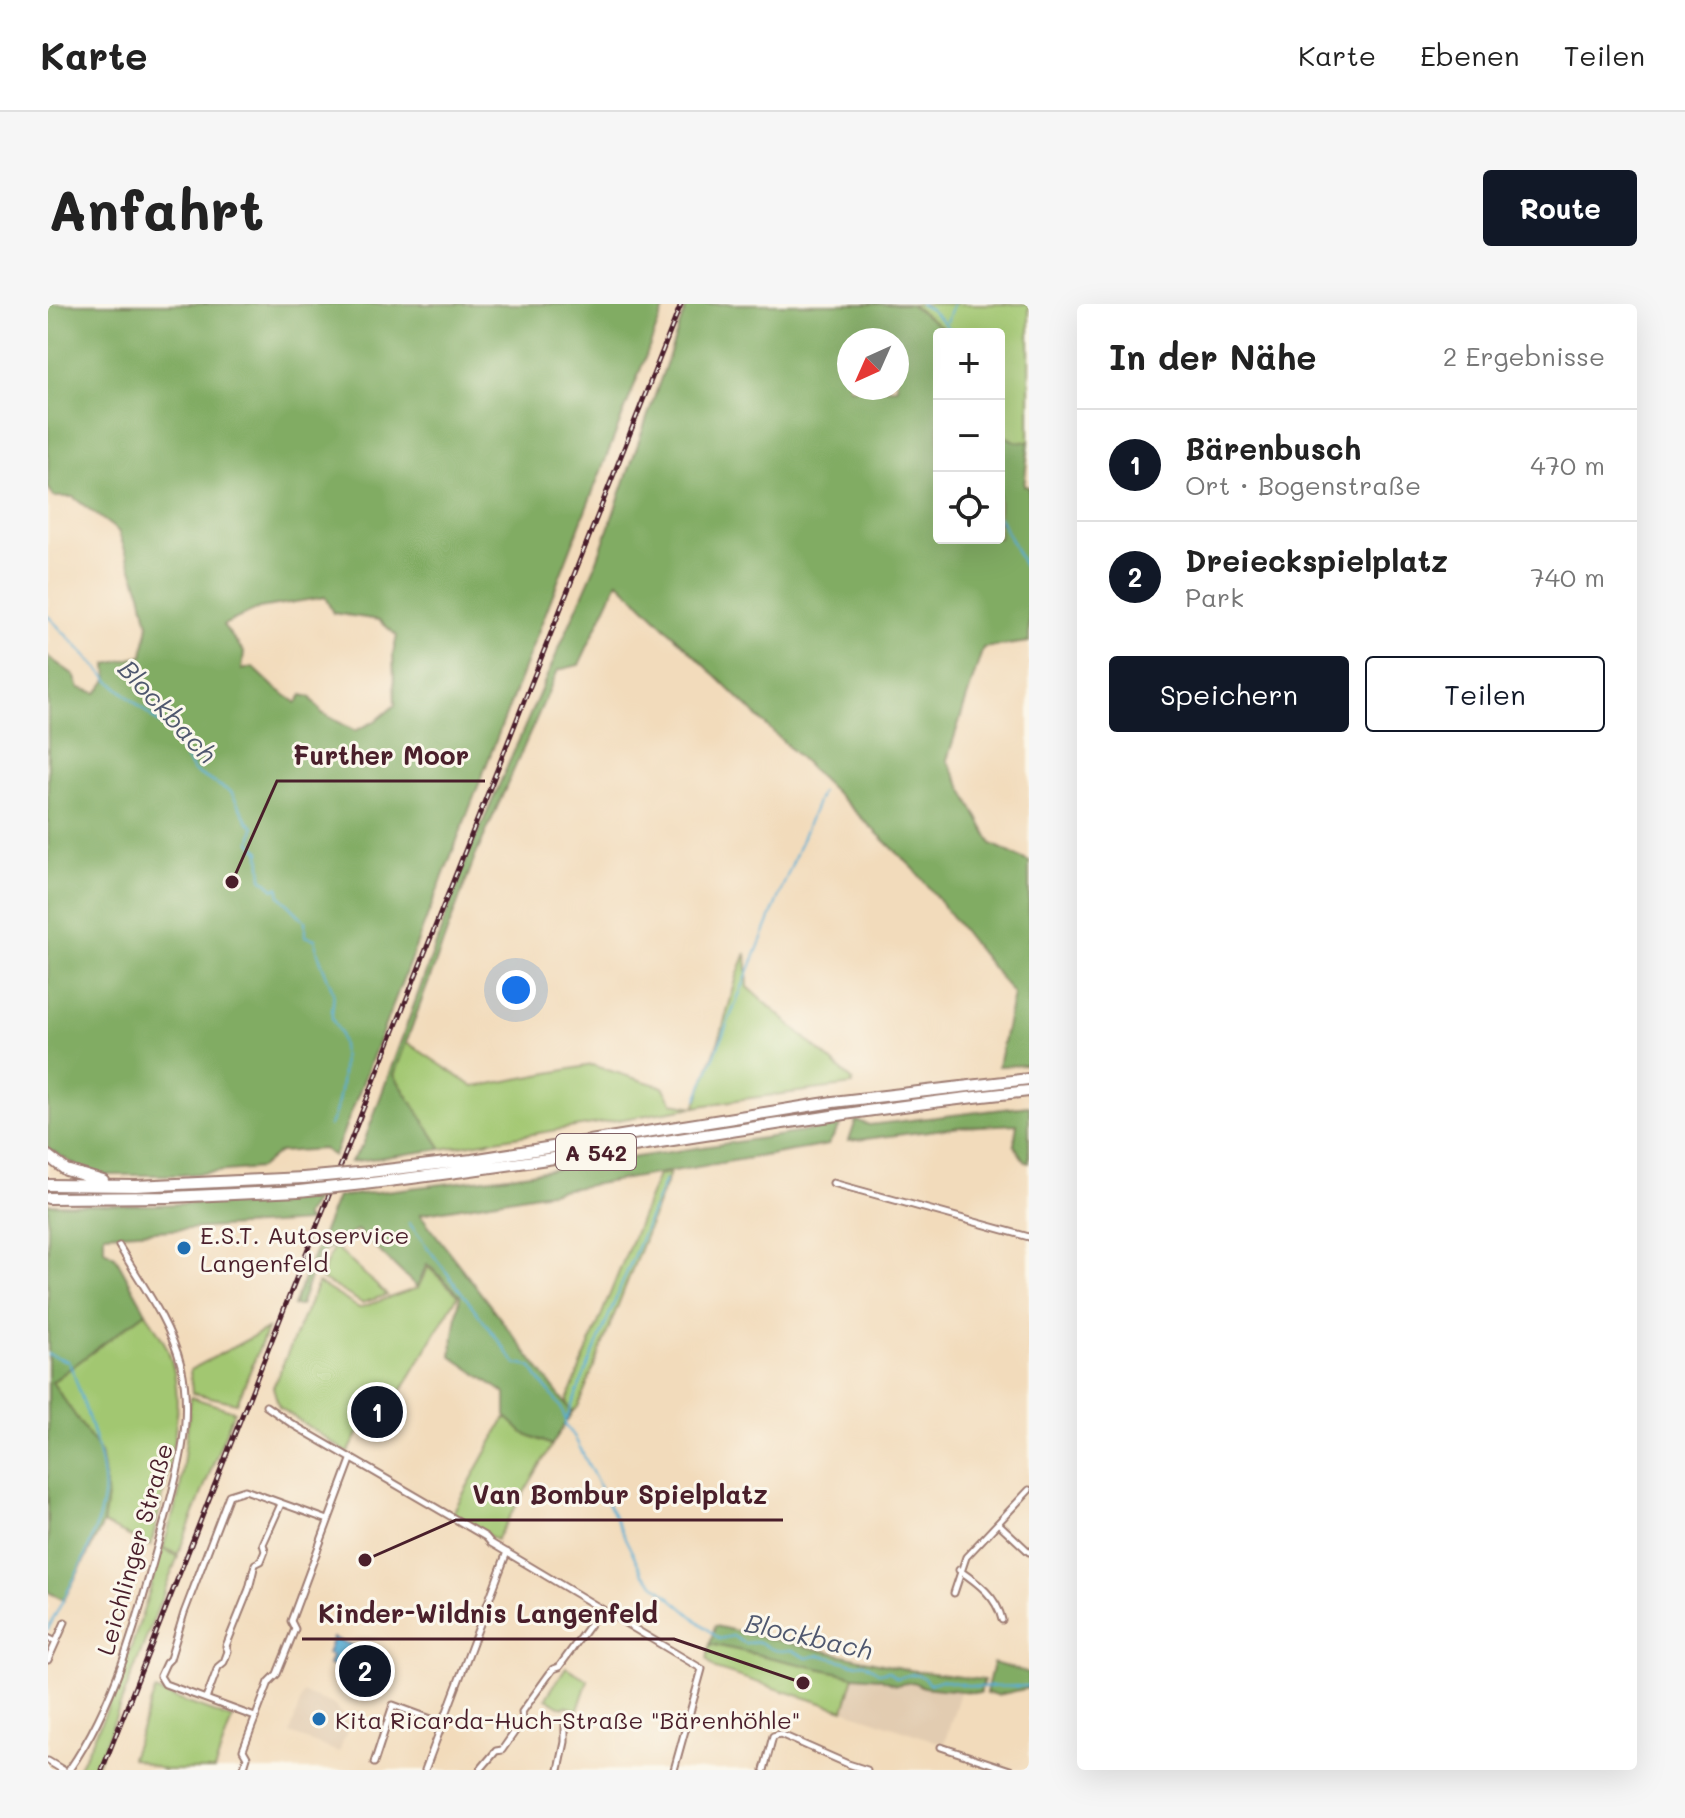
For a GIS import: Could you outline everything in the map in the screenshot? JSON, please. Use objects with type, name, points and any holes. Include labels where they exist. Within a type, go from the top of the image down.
[{"type":"highway","name":"A 542","points":[[48,1185],[136,1186],[369,1172],[472,1160],[875,1096],[1029,1079]]},
{"type":"highway","name":"A 542","points":[[48,1200],[299,1191],[363,1184],[472,1171],[828,1115],[1029,1091]]},
{"type":"highway","points":[[48,1156],[66,1170],[85,1177],[136,1186]]},
{"type":"street","points":[[833,1183],[1029,1237]]},
{"type":"street","name":"Leichlinger Straße","points":[[69,1770],[97,1723],[134,1627],[182,1452],[185,1420],[181,1365],[173,1342],[119,1246]]},
{"type":"street","points":[[266,1406],[702,1669],[674,1770]]},
{"type":"street","points":[[243,1770],[247,1757],[243,1750],[269,1682],[277,1674],[295,1629],[291,1621],[351,1460]]},
{"type":"street","points":[[255,1717],[165,1684],[160,1676],[170,1659],[229,1495],[245,1490],[328,1520]]},
{"type":"street","points":[[954,1593],[959,1570],[966,1557],[1029,1490]]},
{"type":"street","points":[[206,1699],[218,1667],[224,1662],[228,1651],[226,1646],[249,1589],[255,1564],[261,1561],[267,1532],[273,1527],[281,1504]]},
{"type":"street","points":[[998,1523],[1029,1552]]},
{"type":"street","points":[[425,1770],[507,1552]]},
{"type":"street","points":[[959,1570],[997,1604],[1002,1620]]},
{"type":"street","points":[[480,1770],[496,1751],[502,1750],[523,1720],[522,1712],[601,1609]]},
{"type":"street","points":[[48,1660],[65,1622]]},
{"type":"street","points":[[48,1638],[56,1642]]},
{"type":"street","points":[[374,1763],[393,1705],[442,1723]]},
{"type":"street","points":[[559,1770],[565,1725]]},
{"type":"street","points":[[764,1770],[773,1736],[780,1734],[847,1767],[867,1770]]},
{"type":"street","points":[[941,1747],[1010,1770]]},
{"type":"street","points":[[48,1761],[63,1770]]},
{"type":"shaded area","points":[[854,1676],[879,1678],[896,1685],[913,1682],[961,1689],[944,1744],[844,1710]]},
{"type":"shaded area","name":"Kita Ricarda-Huch-Straße \"Bärenhöhle\"","points":[[303,1693],[337,1706],[348,1728],[339,1752],[290,1734]]},
{"type":"green space","points":[[48,304],[666,304],[334,1156],[323,1149],[279,1152],[260,1168],[181,1175],[100,1175],[80,1168],[48,1148],[48,657],[74,675],[79,688],[97,693],[108,679],[107,664],[143,656],[148,624],[141,593],[118,531],[73,497],[54,497],[48,487]],"holes":[[[325,597],[333,613],[379,620],[397,636],[393,653],[395,705],[376,721],[355,731],[322,713],[310,697],[302,695],[297,703],[253,667],[242,670],[244,652],[223,625],[259,608]]]},
{"type":"green space","points":[[687,304],[910,304],[943,328],[933,328],[933,544],[1005,544],[1005,436],[1016,442],[1029,441],[1024,486],[1029,487],[1029,642],[983,648],[947,760],[992,844],[1029,862],[1029,1065],[998,1066],[1013,994],[914,869],[618,581],[579,665],[558,670],[475,857],[394,1075],[442,1149],[350,1162],[363,1145],[468,856],[594,569]]},
{"type":"green space","points":[[910,304],[1029,304],[1029,441],[1016,442],[1005,436],[1005,328],[943,328]]},
{"type":"green space","points":[[746,953],[748,987],[852,1080],[853,1085],[695,1107]]},
{"type":"green space","points":[[405,1041],[474,1087],[592,1065],[663,1087],[673,1103],[695,1107],[442,1149],[394,1075]]},
{"type":"green space","points":[[1029,1106],[1029,1163],[1025,1162],[1014,1145],[1017,1124],[960,1127],[849,1141],[856,1120],[869,1125]]},
{"type":"green space","points":[[841,1124],[828,1145],[420,1214],[572,1412],[552,1445],[523,1433],[506,1417],[506,1394],[451,1356],[460,1295],[427,1264],[417,1287],[357,1230],[318,1255],[300,1306],[293,1306],[337,1197],[517,1175]]},
{"type":"green space","points":[[670,1173],[578,1407],[572,1412],[566,1403],[658,1175]]},
{"type":"green space","points":[[316,1198],[304,1217],[309,1222],[104,1234],[104,1250],[115,1256],[146,1312],[52,1382],[100,1452],[107,1495],[103,1524],[64,1600],[48,1592],[48,1204],[154,1205]]},
{"type":"green space","points":[[334,1246],[387,1295],[362,1303],[320,1278]]},
{"type":"green space","points":[[428,1267],[458,1295],[392,1407],[377,1399],[348,1453],[279,1407],[273,1387],[318,1283],[359,1308],[418,1288]]},
{"type":"green space","points":[[146,1312],[165,1344],[173,1367],[176,1392],[169,1471],[151,1546],[103,1524],[107,1495],[52,1382]]},
{"type":"green space","points":[[267,1329],[237,1403],[192,1393],[190,1370]]},
{"type":"green space","points":[[191,1397],[234,1411],[178,1554],[163,1548],[180,1491]]},
{"type":"green space","points":[[506,1417],[530,1436],[552,1445],[496,1540],[452,1514]]},
{"type":"green space","points":[[162,1549],[178,1556],[95,1770],[77,1770],[104,1717],[126,1662]]},
{"type":"green space","points":[[715,1626],[909,1670],[984,1680],[980,1693],[923,1687],[913,1682],[896,1685],[879,1678],[854,1676],[710,1644]]},
{"type":"green space","points":[[710,1644],[854,1676],[844,1710],[715,1669],[707,1659]]},
{"type":"green space","points":[[993,1663],[1029,1673],[1029,1688],[998,1695],[986,1693]]},
{"type":"green space","points":[[566,1667],[588,1680],[578,1710],[563,1708],[546,1698]]},
{"type":"green space","points":[[155,1691],[232,1719],[214,1770],[163,1770],[131,1758]]},
{"type":"water","points":[[333,1638],[359,1648],[350,1673],[329,1665],[332,1656],[327,1654]]},
{"type":"waterway","points":[[920,304],[949,328]]},
{"type":"waterway","points":[[947,322],[953,304]]},
{"type":"waterway","points":[[1005,529],[1029,576]]},
{"type":"waterway","name":"Blockbach","points":[[48,616],[110,681],[172,734],[193,771],[231,792],[254,827],[251,842],[260,852],[262,878],[274,889],[278,886],[280,896],[305,921],[305,936],[315,939],[333,992],[332,1017],[342,1044],[342,1068],[337,1107],[329,1126]]},
{"type":"waterway","points":[[697,1099],[821,792]]},
{"type":"waterway","points":[[566,1419],[665,1180]]},
{"type":"waterway","name":"Blockbach","points":[[409,1223],[517,1365],[532,1368],[558,1403],[565,1417],[565,1426],[574,1436],[643,1574],[719,1639],[733,1636],[744,1643],[760,1642],[772,1649],[792,1650],[807,1658],[820,1655],[854,1664],[864,1663],[880,1673],[889,1671],[897,1678],[917,1674],[929,1684],[941,1680],[977,1687],[1029,1686]]},
{"type":"waterway","points":[[48,1354],[68,1361],[73,1372],[94,1435],[104,1485],[99,1515],[88,1549],[48,1629]]},
{"type":"railway","points":[[102,1770],[681,304]]},
{"type":"place","name":"Further Moor","points":[[232,882]]},
{"type":"place","name":"E.S.T. Autoservice Langenfeld","points":[[184,1248]]},
{"type":"place","name":"Bärenbusch","points":[[377,1412]]},
{"type":"place","name":"Van Bombur Spielplatz","points":[[365,1560]]},
{"type":"place","name":"Dreieckspielplatz","points":[[365,1671]]},
{"type":"place","name":"Kinder-Wildnis Langenfeld","points":[[803,1683]]},
{"type":"place","name":"Kita Ricarda-Huch-Straße \"Bärenhöhle\"","points":[[319,1719]]}]
